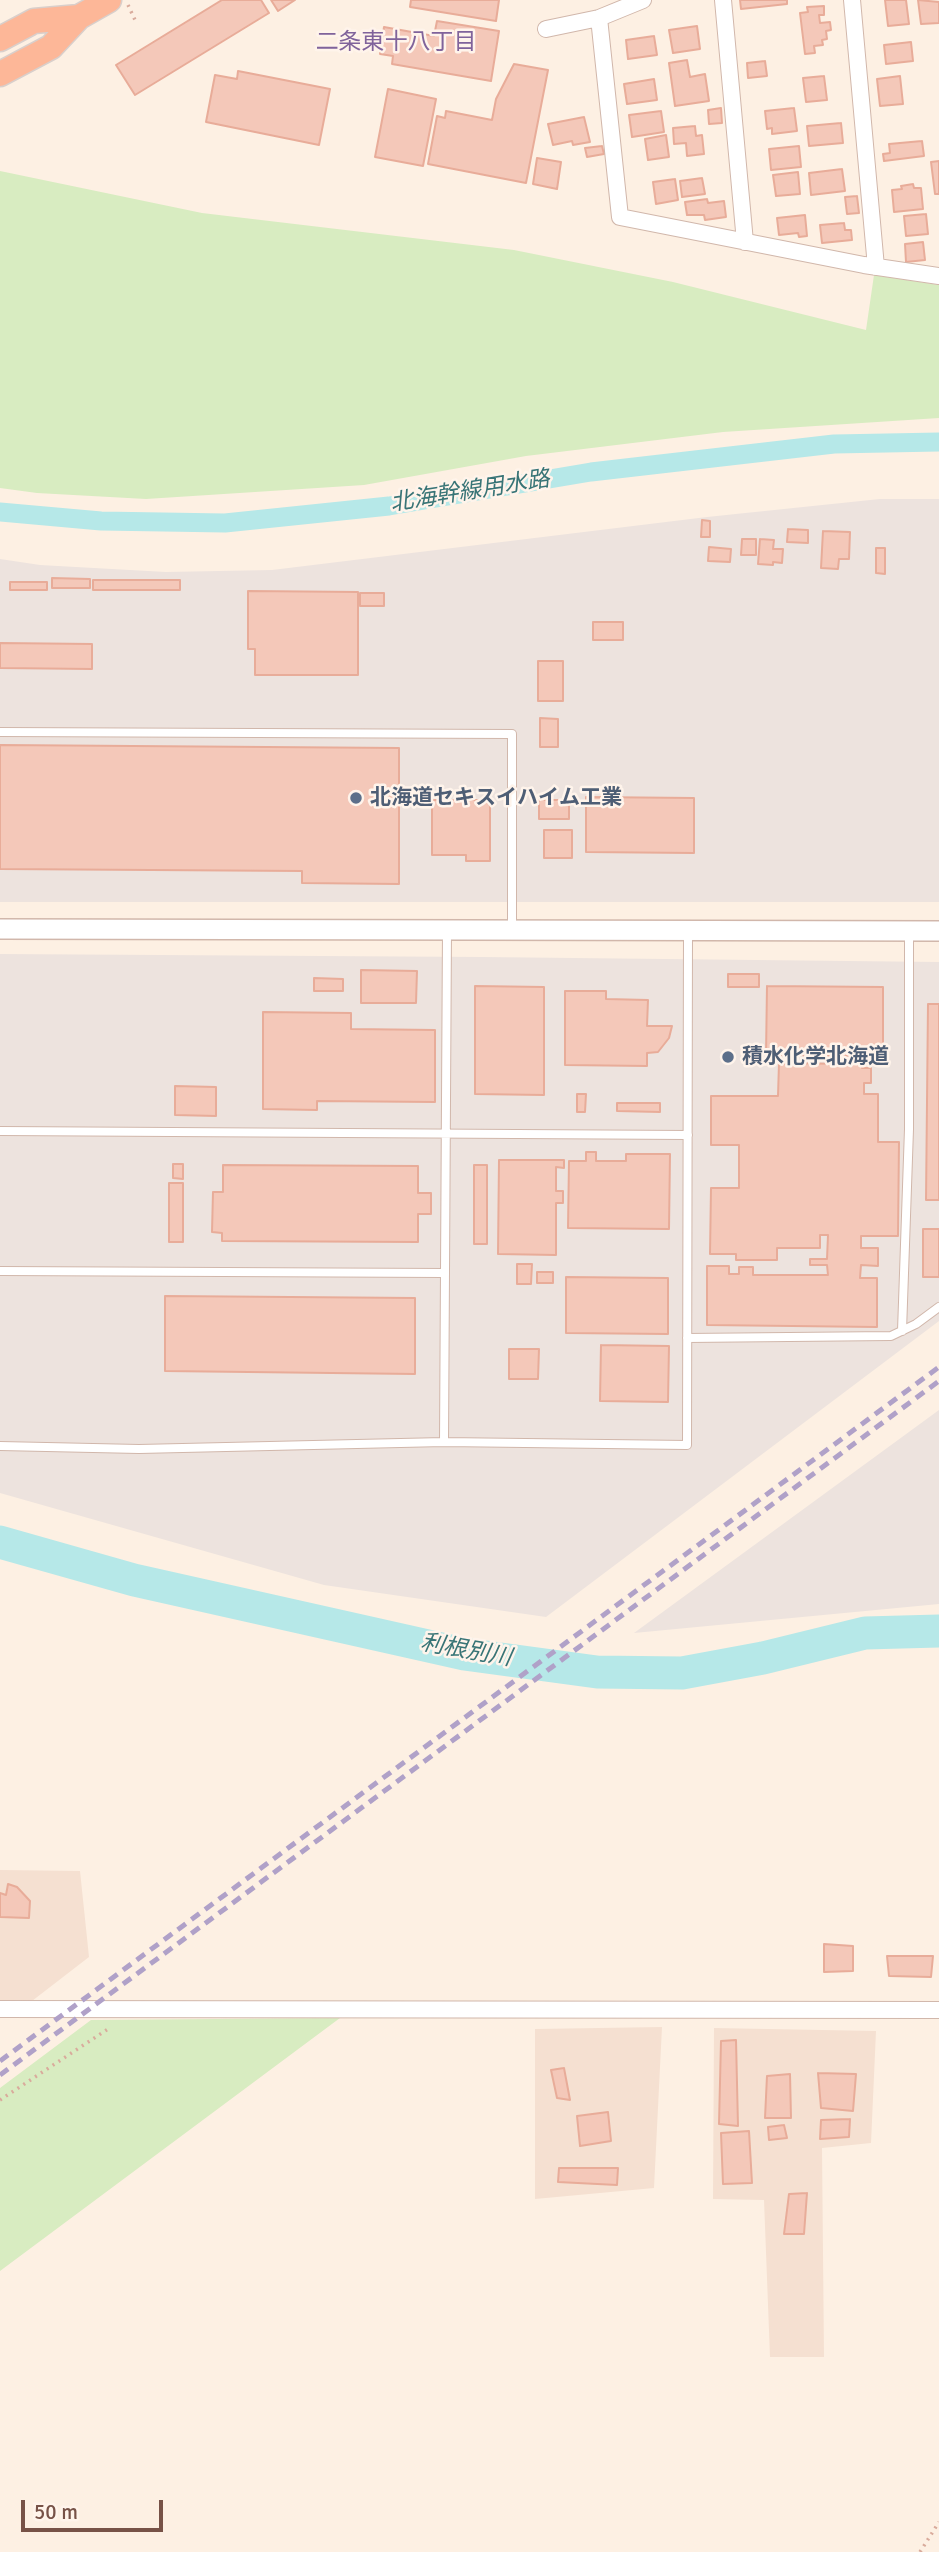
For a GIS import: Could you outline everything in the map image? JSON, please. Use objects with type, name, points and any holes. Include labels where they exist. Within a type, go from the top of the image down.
[{"type":"highway","points":[[0,39],[34,21],[109,0]]},
{"type":"highway","points":[[0,74],[51,47],[76,8]]},
{"type":"street","points":[[546,29],[599,18],[643,0]]},
{"type":"street","points":[[723,0],[745,242]]},
{"type":"street","points":[[852,0],[876,267]]},
{"type":"street","points":[[599,18],[620,217],[876,267],[939,276]]},
{"type":"street","points":[[0,929],[939,931]]},
{"type":"street","points":[[0,2009],[939,2010]]},
{"type":"lane","points":[[0,732],[512,734],[512,929]]},
{"type":"lane","points":[[444,1442],[447,929]]},
{"type":"lane","points":[[0,1446],[139,1449],[444,1442],[687,1445],[688,930]]},
{"type":"lane","points":[[902,1331],[909,1129],[909,931]]},
{"type":"lane","points":[[0,1131],[688,1135]]},
{"type":"lane","points":[[0,1271],[445,1273]]},
{"type":"lane","points":[[687,1338],[891,1336],[916,1324],[939,1307]]},
{"type":"path","points":[[126,0],[136,22]]},
{"type":"path","points":[[0,2100],[139,2009]]},
{"type":"path","points":[[920,2552],[939,2522]]},
{"type":"shaded area","points":[[880,499],[939,499],[939,902],[0,902],[0,559],[40,565],[166,572],[272,570],[707,517]]},
{"type":"shaded area","points":[[0,954],[939,962],[939,1321],[546,1617],[324,1585],[0,1493]]},
{"type":"shaded area","points":[[939,1410],[939,1604],[634,1633]]},
{"type":"shaded area","points":[[0,1870],[80,1871],[89,1957],[32,2001],[0,2000]]},
{"type":"shaded area","points":[[662,2027],[654,2188],[535,2199],[535,2029]]},
{"type":"shaded area","points":[[714,2028],[876,2031],[871,2143],[822,2148],[824,2357],[770,2357],[764,2200],[713,2199]]},
{"type":"green space","points":[[0,171],[202,213],[514,250],[673,282],[866,330],[874,275],[939,285],[939,418],[723,432],[526,456],[364,485],[146,499],[37,493],[0,488]]},
{"type":"green space","points":[[340,2018],[0,2271],[0,2088],[91,2020]]},
{"type":"building","points":[[222,0],[261,0],[269,13],[135,95],[116,65]]},
{"type":"building","points":[[271,0],[295,0],[278,11]]},
{"type":"building","points":[[411,0],[499,0],[496,21],[410,7]]},
{"type":"building","points":[[740,0],[787,0],[787,4],[741,9]]},
{"type":"building","points":[[885,0],[906,0],[909,24],[888,26]]},
{"type":"building","points":[[918,0],[939,2],[939,23],[921,24]]},
{"type":"building","points":[[824,6],[824,15],[819,15],[820,23],[830,22],[831,30],[826,31],[827,39],[822,40],[823,45],[814,46],[815,53],[805,54],[800,13],[808,12],[807,7]]},
{"type":"building","points":[[437,21],[499,31],[491,81],[392,64],[393,56],[380,54],[384,27],[434,36]]},
{"type":"building","points":[[697,26],[700,49],[673,53],[669,30]]},
{"type":"building","points":[[654,36],[657,55],[628,59],[626,40]]},
{"type":"building","points":[[911,42],[913,61],[886,64],[884,45]]},
{"type":"building","points":[[687,60],[690,77],[705,74],[709,101],[675,106],[669,63]]},
{"type":"building","points":[[765,61],[767,76],[748,78],[747,63]]},
{"type":"building","points":[[514,64],[548,70],[526,183],[428,164],[437,116],[445,118],[446,111],[492,120],[496,99]]},
{"type":"building","points":[[238,71],[330,89],[319,145],[206,122],[215,75],[237,79]]},
{"type":"building","points":[[824,76],[827,100],[806,102],[803,78]]},
{"type":"building","points":[[900,76],[903,104],[880,106],[877,79]]},
{"type":"building","points":[[654,79],[657,100],[627,104],[624,84]]},
{"type":"building","points":[[388,89],[436,99],[423,166],[375,157]]},
{"type":"building","points":[[721,108],[722,123],[709,124],[708,110]]},
{"type":"building","points":[[794,108],[797,131],[772,134],[772,128],[767,129],[765,111]]},
{"type":"building","points":[[661,111],[664,132],[632,137],[629,115]]},
{"type":"building","points":[[584,117],[590,142],[573,145],[572,141],[553,145],[548,124]]},
{"type":"building","points":[[841,123],[843,143],[809,146],[807,126]]},
{"type":"building","points":[[695,126],[696,136],[702,135],[704,154],[687,156],[686,143],[674,144],[673,128]]},
{"type":"building","points":[[666,135],[669,157],[648,160],[645,139]]},
{"type":"building","points":[[922,141],[924,156],[884,161],[883,154],[890,153],[889,144]]},
{"type":"building","points":[[602,146],[604,154],[587,157],[585,148]]},
{"type":"building","points":[[799,146],[801,167],[771,170],[769,149]]},
{"type":"building","points":[[537,158],[561,162],[557,189],[533,184]]},
{"type":"building","points":[[939,161],[939,194],[935,194],[931,162]]},
{"type":"building","points":[[842,169],[845,191],[811,195],[809,173]]},
{"type":"building","points":[[798,172],[800,194],[776,196],[773,175]]},
{"type":"building","points":[[702,178],[705,194],[682,197],[680,181]]},
{"type":"building","points":[[675,179],[678,200],[656,204],[653,182]]},
{"type":"building","points":[[913,184],[914,188],[921,188],[923,209],[894,212],[892,190]]},
{"type":"building","points":[[857,196],[859,213],[847,214],[845,197]]},
{"type":"building","points":[[707,199],[708,203],[724,201],[726,217],[705,220],[704,215],[687,215],[685,202]]},
{"type":"building","points":[[926,214],[928,234],[906,236],[904,216]]},
{"type":"building","points":[[805,215],[807,236],[799,237],[798,233],[779,235],[777,218]]},
{"type":"building","points":[[844,223],[845,230],[851,230],[852,240],[822,243],[820,225]]},
{"type":"building","points":[[923,242],[925,260],[906,262],[905,244]]},
{"type":"building","points":[[702,520],[710,521],[710,537],[701,537]]},
{"type":"building","points":[[788,529],[808,530],[808,543],[787,542]]},
{"type":"building","points":[[823,531],[850,532],[849,559],[839,559],[838,569],[821,568]]},
{"type":"building","points":[[742,539],[756,539],[756,555],[741,555]]},
{"type":"building","points":[[760,539],[774,540],[773,549],[783,549],[782,563],[758,564]]},
{"type":"building","points":[[709,547],[731,549],[730,562],[708,561]]},
{"type":"building","points":[[876,548],[885,548],[885,574],[876,573]]},
{"type":"building","points":[[52,578],[90,579],[90,588],[52,588]]},
{"type":"building","points":[[93,580],[180,580],[180,590],[93,590]]},
{"type":"building","points":[[10,582],[47,582],[47,590],[10,590]]},
{"type":"building","points":[[248,591],[358,592],[358,675],[255,675],[255,649],[248,649]]},
{"type":"building","points":[[360,593],[384,593],[384,606],[360,606]]},
{"type":"building","points":[[593,622],[623,622],[623,640],[593,640]]},
{"type":"building","points":[[0,643],[92,644],[92,669],[0,668]]},
{"type":"building","points":[[538,661],[563,661],[563,701],[538,701]]},
{"type":"building","points":[[540,718],[558,719],[558,747],[540,747]]},
{"type":"building","points":[[0,745],[399,748],[399,884],[302,883],[302,871],[0,869]]},
{"type":"building","points":[[586,797],[694,798],[694,853],[586,852]]},
{"type":"building","points":[[432,800],[490,800],[490,861],[466,861],[466,855],[432,855]]},
{"type":"building","points":[[539,800],[569,800],[569,819],[539,819]]},
{"type":"building","points":[[544,830],[572,830],[572,858],[544,858]]},
{"type":"building","points":[[361,970],[417,971],[416,1003],[361,1003]]},
{"type":"building","points":[[728,974],[759,974],[759,987],[728,987]]},
{"type":"building","points":[[314,978],[343,979],[343,991],[314,991]]},
{"type":"building","points":[[475,986],[544,987],[544,1095],[475,1094]]},
{"type":"building","points":[[767,986],[883,987],[883,1056],[766,1055]]},
{"type":"building","points":[[565,991],[606,991],[606,999],[648,1000],[647,1026],[672,1026],[669,1038],[658,1052],[647,1053],[647,1066],[565,1065]]},
{"type":"building","points":[[928,1004],[939,1004],[939,1200],[926,1200]]},
{"type":"building","points":[[263,1012],[351,1013],[351,1029],[435,1030],[435,1102],[317,1101],[317,1110],[263,1109]]},
{"type":"building","points":[[848,1059],[862,1059],[862,1068],[871,1068],[871,1083],[864,1083],[864,1094],[878,1094],[878,1142],[899,1142],[898,1236],[861,1236],[861,1248],[878,1248],[878,1266],[861,1265],[860,1278],[877,1278],[877,1327],[707,1325],[707,1266],[729,1266],[729,1274],[739,1274],[739,1267],[753,1267],[753,1275],[828,1275],[827,1265],[810,1265],[810,1259],[827,1259],[828,1235],[820,1235],[820,1248],[777,1248],[777,1260],[736,1260],[736,1254],[710,1254],[711,1188],[739,1188],[739,1145],[711,1145],[711,1096],[778,1096],[779,1063],[848,1064]]},
{"type":"building","points":[[175,1086],[216,1087],[216,1116],[175,1115]]},
{"type":"building","points":[[577,1094],[586,1094],[585,1112],[577,1112]]},
{"type":"building","points":[[617,1103],[660,1103],[660,1112],[617,1111]]},
{"type":"building","points":[[586,1152],[596,1152],[596,1161],[626,1161],[626,1154],[670,1154],[669,1229],[568,1228],[569,1161],[586,1161]]},
{"type":"building","points":[[499,1160],[564,1160],[564,1168],[556,1167],[556,1191],[563,1191],[563,1203],[556,1203],[556,1255],[498,1254]]},
{"type":"building","points":[[173,1164],[183,1164],[183,1179],[173,1178]]},
{"type":"building","points":[[223,1165],[418,1166],[418,1193],[431,1193],[431,1214],[418,1214],[418,1242],[222,1241],[222,1233],[212,1232],[213,1192],[223,1192]]},
{"type":"building","points":[[474,1165],[487,1165],[487,1244],[474,1244]]},
{"type":"building","points":[[169,1183],[183,1183],[183,1242],[169,1242]]},
{"type":"building","points":[[923,1229],[939,1229],[939,1277],[923,1277]]},
{"type":"building","points":[[517,1264],[532,1264],[531,1284],[517,1284]]},
{"type":"building","points":[[537,1272],[553,1272],[553,1283],[537,1283]]},
{"type":"building","points":[[566,1277],[668,1278],[668,1334],[566,1333]]},
{"type":"building","points":[[165,1296],[415,1298],[415,1374],[165,1371]]},
{"type":"building","points":[[601,1345],[669,1346],[668,1402],[600,1401]]},
{"type":"building","points":[[509,1349],[539,1349],[538,1379],[509,1379]]},
{"type":"building","points":[[8,1884],[17,1887],[30,1901],[29,1918],[0,1917],[0,1893],[6,1895]]},
{"type":"building","points":[[824,1944],[853,1946],[853,1971],[824,1972]]},
{"type":"building","points":[[887,1956],[933,1956],[931,1977],[889,1976]]},
{"type":"building","points":[[736,2040],[738,2126],[719,2124],[721,2041]]},
{"type":"building","points":[[564,2068],[570,2100],[557,2098],[551,2070]]},
{"type":"building","points":[[818,2073],[856,2074],[853,2111],[821,2108]]},
{"type":"building","points":[[790,2074],[791,2118],[765,2118],[767,2076]]},
{"type":"building","points":[[608,2112],[611,2141],[580,2146],[577,2116]]},
{"type":"building","points":[[850,2119],[849,2137],[820,2139],[821,2120]]},
{"type":"building","points":[[784,2125],[787,2138],[769,2140],[768,2127]]},
{"type":"building","points":[[749,2131],[752,2183],[723,2184],[721,2133]]},
{"type":"building","points":[[559,2168],[618,2168],[617,2185],[558,2182]]},
{"type":"building","points":[[807,2193],[804,2234],[784,2234],[789,2194]]},
{"type":"waterway","name":"北海幹線用水路","points":[[0,512],[101,521],[225,523],[389,506],[591,472],[834,444],[939,442]]},
{"type":"waterway","name":"利根別川","points":[[0,1542],[134,1580],[464,1654],[597,1672],[682,1673],[763,1658],[865,1633],[939,1631]]},
{"type":"railway","points":[[0,2061],[939,1367]]},
{"type":"railway","points":[[0,2075],[939,1381]]},
{"type":"place","name":"北海道セキスイハイム工業","points":[[356,798]]},
{"type":"place","name":"積水化学北海道","points":[[728,1057]]},
{"type":"district","name":"二条東十八丁目","points":[[396,43]]}]
